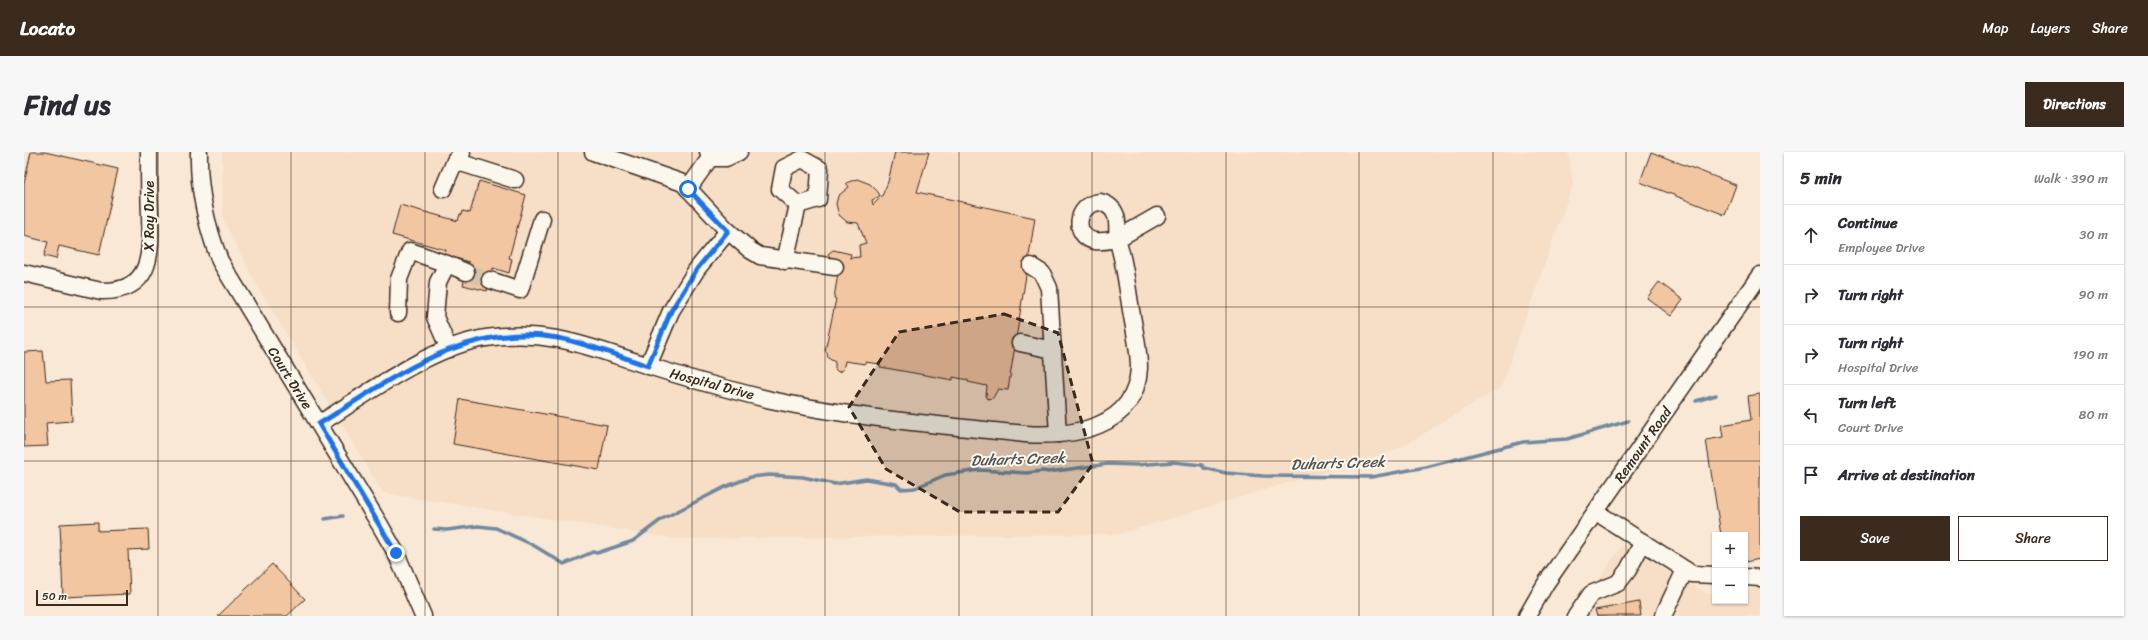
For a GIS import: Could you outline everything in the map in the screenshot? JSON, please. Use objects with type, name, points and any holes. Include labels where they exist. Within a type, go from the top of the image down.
[{"type":"street","name":"X Ray Drive","points":[[24,273],[101,290],[112,291],[124,288],[134,282],[142,273],[151,252],[149,152]]},
{"type":"street","name":"Court Drive","points":[[199,152],[201,200],[207,228],[220,261],[396,553],[423,616]]},
{"type":"street","points":[[593,152],[622,155],[683,183],[728,231],[750,250],[760,256],[785,261],[835,267]]},
{"type":"street","points":[[688,189],[709,155],[726,158],[739,152]]},
{"type":"street","points":[[444,189],[459,156],[515,180]]},
{"type":"street","points":[[785,261],[798,206]]},
{"type":"street","name":"Hospital Drive","points":[[319,424],[398,375],[449,349],[484,338],[510,335],[533,335],[582,343],[648,366],[735,391],[860,417],[1025,434],[1058,434],[1082,431],[1109,419],[1131,397],[1136,384],[1139,354],[1117,239],[1157,216]]},
{"type":"street","points":[[490,280],[520,290],[542,219]]},
{"type":"street","points":[[648,366],[671,311],[697,269],[728,231]]},
{"type":"street","points":[[398,313],[399,279],[410,251],[466,272]]},
{"type":"street","points":[[447,264],[438,282],[435,317],[449,349]]},
{"type":"street","points":[[1031,266],[1042,273],[1050,288],[1058,434]]},
{"type":"street","name":"Remount Road","points":[[1527,616],[1546,583],[1760,275]]},
{"type":"street","points":[[1020,343],[1053,350]]},
{"type":"street","points":[[1596,512],[1692,574],[1712,575]]},
{"type":"street","points":[[1576,616],[1591,594],[1618,583],[1628,570],[1643,542]]},
{"type":"street","points":[[1663,616],[1685,570]]},
{"type":"street","points":[[1748,577],[1760,578]]},
{"type":"highlighted area","points":[[1004,314],[1058,333],[1093,464],[1058,512],[960,512],[886,469],[849,407],[899,332]]},
{"type":"shaded area","points":[[222,152],[1568,152],[1573,184],[1501,387],[1396,450],[1119,534],[678,539],[383,493],[254,280],[223,219]]},
{"type":"shaded area","points":[[1623,544],[1708,594],[1712,593],[1712,604],[1748,604],[1748,590],[1760,588],[1760,616],[1575,616]]},
{"type":"building","points":[[31,152],[45,152],[118,169],[99,255],[59,246],[56,259],[44,256],[48,242],[24,236],[24,184]]},
{"type":"building","points":[[895,152],[929,152],[917,192],[1035,218],[1008,390],[998,389],[993,398],[988,399],[986,396],[987,386],[968,382],[968,380],[953,377],[953,380],[880,367],[880,364],[865,362],[865,364],[845,361],[843,370],[838,372],[835,369],[835,362],[828,358],[827,352],[825,351],[836,299],[834,298],[840,261],[831,259],[828,254],[833,250],[851,254],[850,258],[860,257],[859,245],[866,243],[858,223],[847,222],[839,215],[836,204],[838,196],[849,187],[846,183],[857,179],[870,184],[878,192],[880,196],[872,200],[873,205],[882,196],[888,182]]},
{"type":"building","points":[[1651,152],[1736,185],[1725,215],[1640,182]]},
{"type":"building","points":[[479,181],[526,195],[509,258],[512,259],[509,273],[493,268],[487,291],[463,285],[469,262],[445,255],[446,250],[392,235],[400,205],[458,221],[460,214],[462,215],[463,211],[470,213]]},
{"type":"building","points":[[1659,282],[1683,300],[1671,316],[1647,298]]},
{"type":"building","points":[[43,351],[46,381],[70,380],[72,421],[46,423],[48,446],[24,447],[24,352]]},
{"type":"building","points":[[1760,394],[1760,559],[1748,561],[1748,532],[1721,532],[1706,440],[1724,437],[1722,425],[1751,420],[1748,396]]},
{"type":"building","points":[[460,399],[607,425],[599,470],[453,444]]},
{"type":"building","points":[[98,522],[98,531],[148,529],[149,549],[128,550],[130,594],[63,597],[60,524]]},
{"type":"building","points":[[272,564],[305,599],[287,616],[218,616]]},
{"type":"building","points":[[1639,602],[1641,616],[1597,616],[1595,610]]},
{"type":"waterway","name":"Duharts Creek","points":[[1696,401],[1716,395]]},
{"type":"waterway","name":"Duharts Creek","points":[[434,529],[447,530],[478,526],[496,528],[533,545],[564,564],[593,552],[597,553],[633,541],[662,519],[725,487],[751,477],[769,475],[803,477],[835,484],[866,479],[896,484],[901,489],[915,488],[945,475],[980,470],[1026,473],[1043,471],[1048,472],[1108,464],[1136,465],[1173,462],[1202,465],[1204,468],[1226,473],[1263,476],[1371,477],[1426,467],[1523,442],[1567,439],[1628,421]]},
{"type":"waterway","name":"Duharts Creek","points":[[325,519],[343,516]]},
{"type":"tunnel","points":[[466,272],[490,280]]},
{"type":"route","points":[[396,553],[319,424],[397,376],[436,355],[463,344],[484,338],[510,335],[533,335],[558,338],[582,343],[648,366],[671,311],[697,269],[728,231],[688,189]]}]
